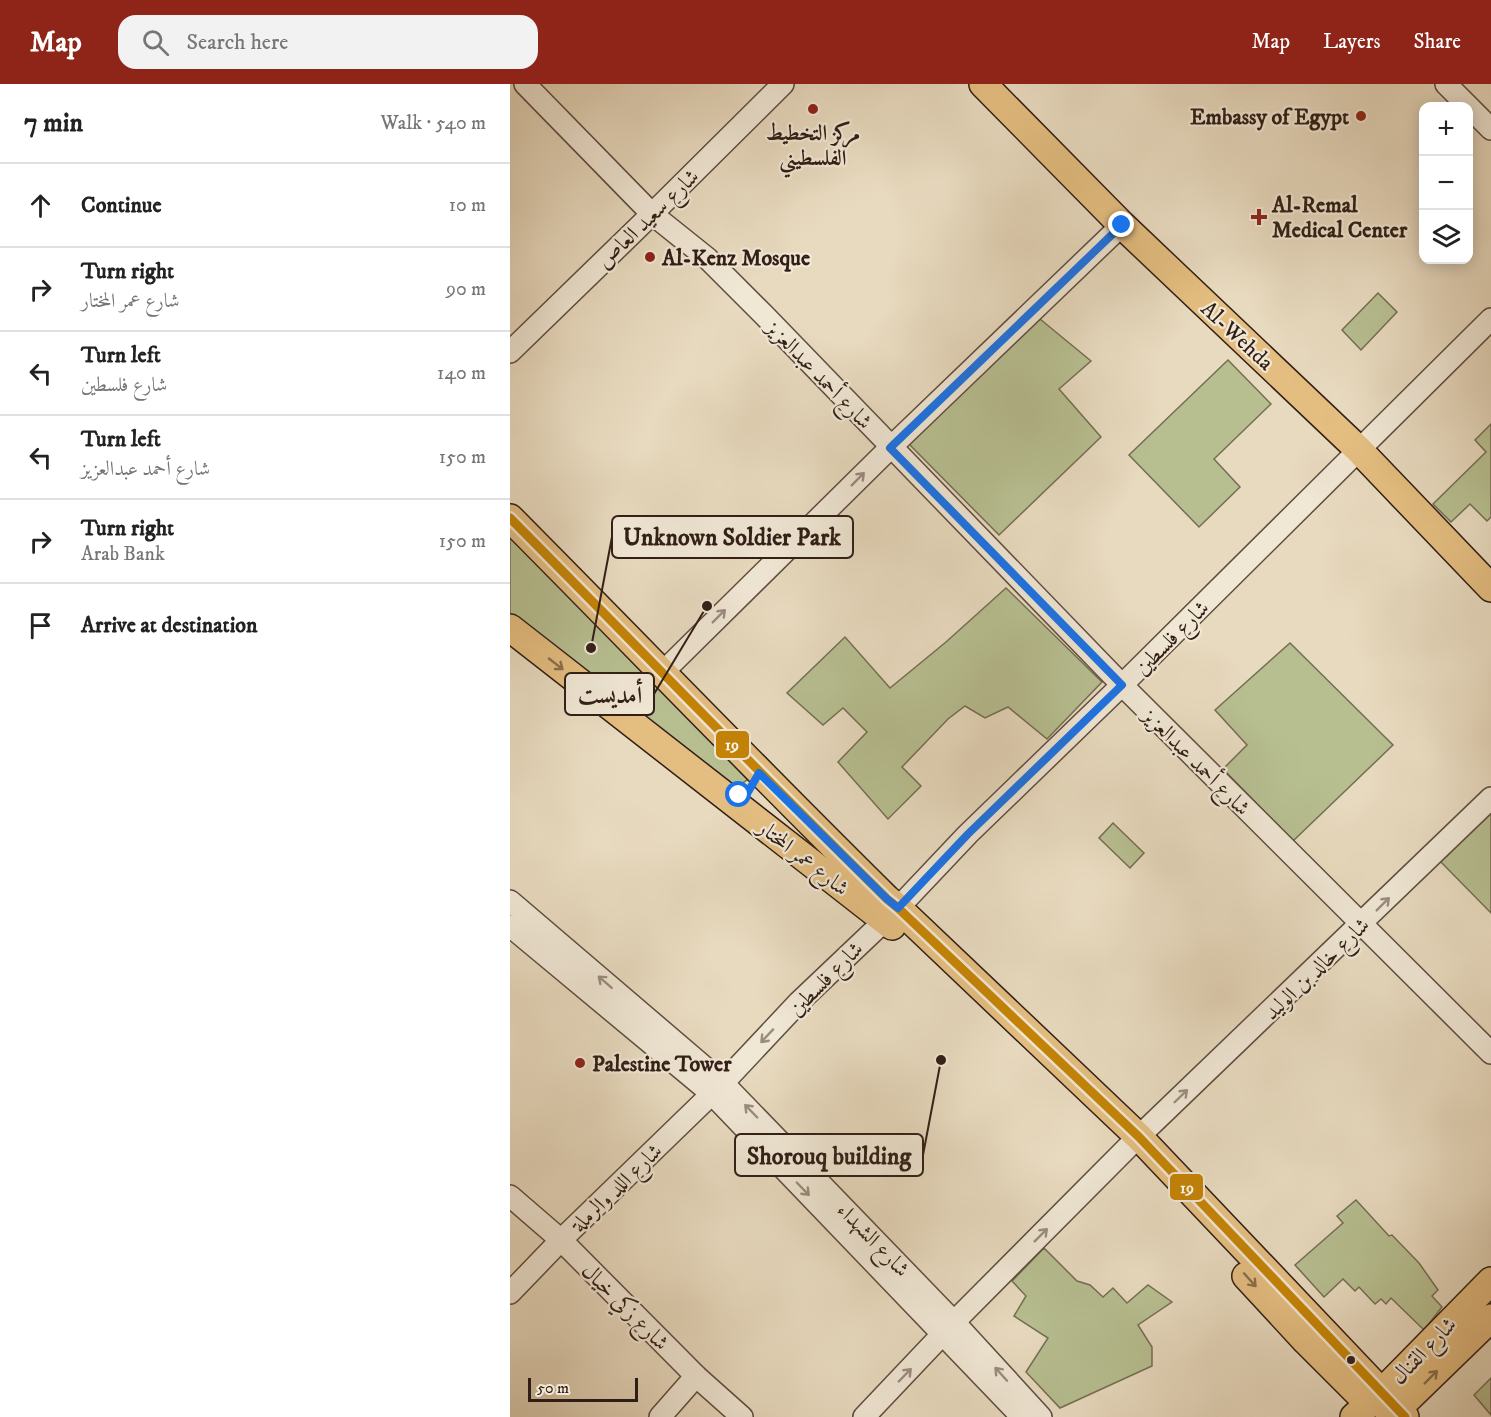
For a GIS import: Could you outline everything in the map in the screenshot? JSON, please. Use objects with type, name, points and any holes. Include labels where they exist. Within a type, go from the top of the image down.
[{"type":"main road","name":"Al-Wehda","points":[[983,84],[1122,225],[1359,450],[1491,588]]},
{"type":"main road","name":"شارع عمر المختار","points":[[510,518],[663,672],[759,773],[887,899],[891,914]]},
{"type":"main road","name":"شارع عمر المختار","points":[[510,628],[725,795],[891,914],[977,1002],[1134,1142],[1383,1411]]},
{"type":"main road","points":[[725,795],[739,795],[748,792],[759,773]]},
{"type":"main road","name":"شارع القنال","points":[[1383,1411],[1491,1281]]},
{"type":"main road","name":"شارع القنال","points":[[1383,1411],[1491,1318]]},
{"type":"street","name":"شارع أحمد عبدالعزيز","points":[[525,84],[652,214],[707,258],[764,315],[890,448],[1122,685],[1491,1053]]},
{"type":"street","name":"شارع سعيد العاص","points":[[510,352],[783,84]]},
{"type":"street","points":[[1446,84],[1491,129]]},
{"type":"street","points":[[663,672],[890,448],[1122,225]]},
{"type":"street","name":"شارع فلسطين","points":[[718,1088],[799,1002],[891,914],[968,834],[1122,685],[1491,319]]},
{"type":"street","name":"شارع خالد بن الوليد","points":[[864,1417],[1134,1142],[1491,798]]},
{"type":"street","name":"شارع الشهداء","points":[[510,901],[718,1088],[948,1329],[1041,1417]]},
{"type":"street","name":"شارع الشهداء","points":[[510,926],[718,1088]]},
{"type":"street","name":"شارع اللد والرملة","points":[[510,1293],[561,1240],[718,1088]]},
{"type":"street","name":"شارع زكي خيال","points":[[510,1196],[561,1240],[696,1376],[742,1417]]},
{"type":"street","name":"شارع الشهداء","points":[[948,1329],[1022,1417]]},
{"type":"street","points":[[660,1417],[696,1376]]},
{"type":"green space","points":[[1378,293],[1397,312],[1361,350],[1342,330]]},
{"type":"green space","points":[[1040,319],[1091,361],[1059,389],[1101,437],[999,535],[909,444]]},
{"type":"green space","points":[[1228,360],[1271,404],[1214,459],[1240,487],[1199,527],[1129,455]]},
{"type":"green space","points":[[1491,424],[1491,517],[1487,521],[1470,504],[1451,522],[1433,504],[1486,452],[1475,440]]},
{"type":"green space","points":[[510,528],[750,770],[747,780],[735,788],[510,616]]},
{"type":"green space","points":[[1006,588],[1102,682],[1047,739],[1008,707],[985,718],[965,706],[948,719],[902,767],[921,786],[888,819],[838,762],[867,732],[843,708],[823,725],[787,693],[845,637],[890,688]]},
{"type":"green space","points":[[1290,643],[1393,745],[1293,841],[1223,769],[1247,745],[1215,710]]},
{"type":"green space","points":[[1491,811],[1491,913],[1440,861]]},
{"type":"green space","points":[[1113,823],[1144,853],[1130,868],[1099,838]]},
{"type":"green space","points":[[1356,1200],[1389,1236],[1392,1235],[1419,1263],[1438,1290],[1432,1296],[1442,1307],[1424,1330],[1391,1298],[1386,1304],[1381,1299],[1375,1304],[1359,1287],[1355,1291],[1343,1279],[1324,1297],[1295,1265],[1343,1223],[1337,1216]]},
{"type":"green space","points":[[1044,1248],[1077,1281],[1090,1285],[1103,1297],[1113,1288],[1127,1303],[1148,1285],[1172,1302],[1138,1325],[1152,1347],[1152,1366],[1060,1408],[1026,1372],[1048,1338],[1014,1316],[1026,1296],[1012,1281]]},
{"type":"green space","points":[[1491,1378],[1491,1415],[1474,1395]]},
{"type":"transit line","name":"19","points":[[510,518],[887,899],[1139,1137],[1405,1417]]},
{"type":"place","name":"مركز التخطيط الفلسطيني","points":[[813,109]]},
{"type":"place","name":"Embassy of Egypt","points":[[1361,116]]},
{"type":"place","name":"Al-Remal Medical Center","points":[[1259,217]]},
{"type":"place","name":"Al-Kenz Mosque","points":[[650,257]]},
{"type":"place","name":"أمديست","points":[[707,606]]},
{"type":"place","name":"Unknown Soldier Park","points":[[591,648]]},
{"type":"place","name":"Shorouq building","points":[[941,1060]]},
{"type":"place","name":"Palestine Tower","points":[[580,1063]]},
{"type":"route","points":[[739,795],[748,792],[759,773],[898,908],[968,834],[1122,685],[890,448],[1122,225]]}]
